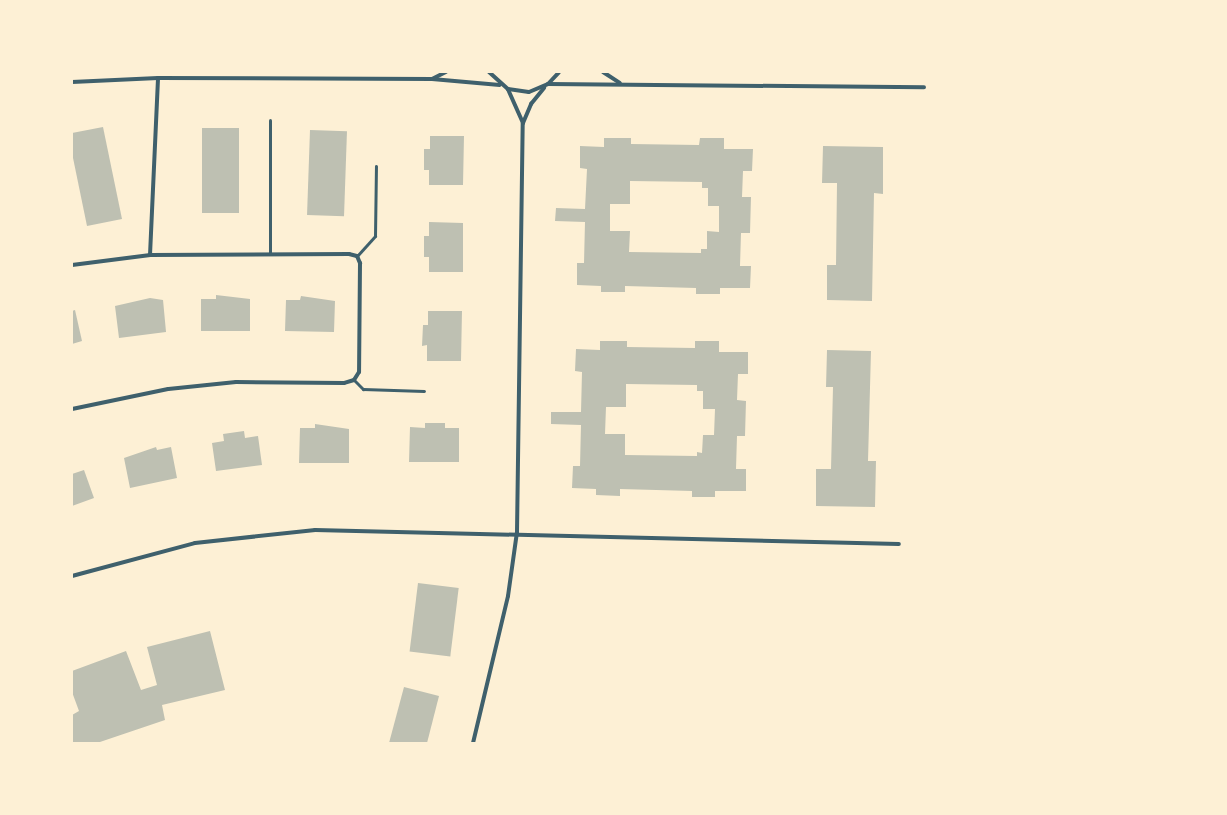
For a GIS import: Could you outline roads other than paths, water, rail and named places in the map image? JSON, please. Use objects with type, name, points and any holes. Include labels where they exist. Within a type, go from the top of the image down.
[{"type":"street","points":[[432,79],[446,72]]},
{"type":"street","points":[[489,72],[500,85]]},
{"type":"street","points":[[473,743],[508,596],[517,532],[523,123],[531,104],[558,72]]},
{"type":"street","points":[[603,72],[620,83]]},
{"type":"street","points":[[150,255],[158,78]]},
{"type":"street","points":[[72,82],[158,78],[432,79],[500,85],[508,89],[528,92],[546,85],[620,83],[924,87]]},
{"type":"street","points":[[508,89],[523,123]]},
{"type":"street","points":[[72,265],[150,255],[270,254],[357,256],[359,372],[354,380],[344,384],[236,382],[184,388],[72,409]]},
{"type":"street","points":[[72,576],[195,543],[315,530],[517,532],[899,544]]},
{"type":"lane","points":[[270,120],[270,254]]},
{"type":"lane","points":[[357,256],[375,236],[376,166]]},
{"type":"lane","points":[[354,380],[362,389],[424,391]]}]
